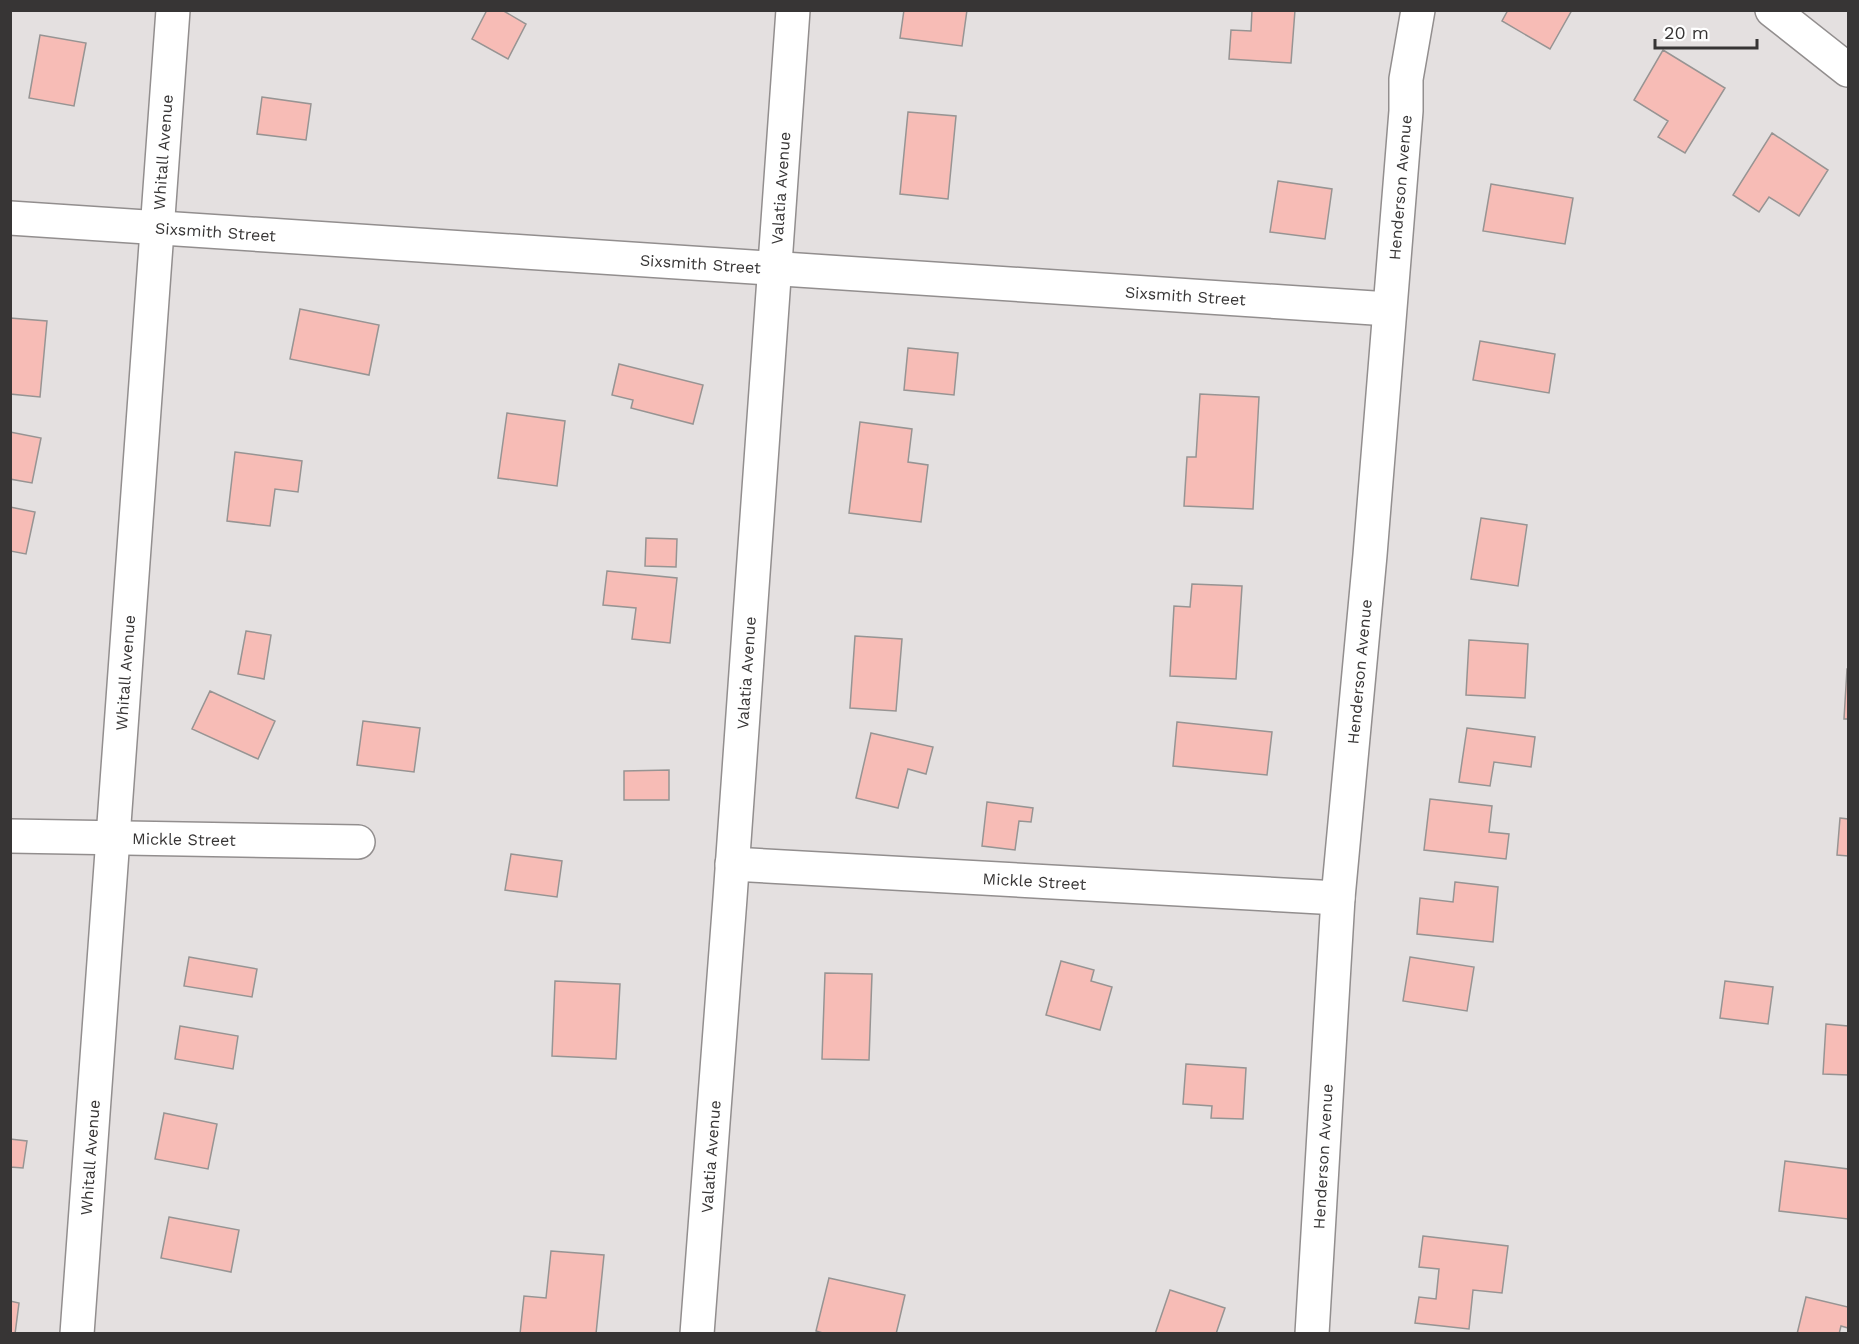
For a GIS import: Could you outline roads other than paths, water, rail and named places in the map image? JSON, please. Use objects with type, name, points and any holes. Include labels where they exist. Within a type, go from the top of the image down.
[{"type":"street","name":"Whitall Avenue","points":[[77,1334],[173,10]]},
{"type":"street","name":"Valatia Avenue","points":[[697,1334],[793,10]]},
{"type":"street","name":"Henderson Avenue","points":[[1312,1334],[1338,898],[1370,555],[1406,111],[1406,80],[1418,10]]},
{"type":"street","points":[[1772,10],[1848,70]]},
{"type":"street","name":"Sixsmith Street","points":[[10,218],[1389,309]]},
{"type":"street","name":"Mickle Street","points":[[10,836],[358,842]]},
{"type":"street","name":"Mickle Street","points":[[732,864],[1338,898]]}]
